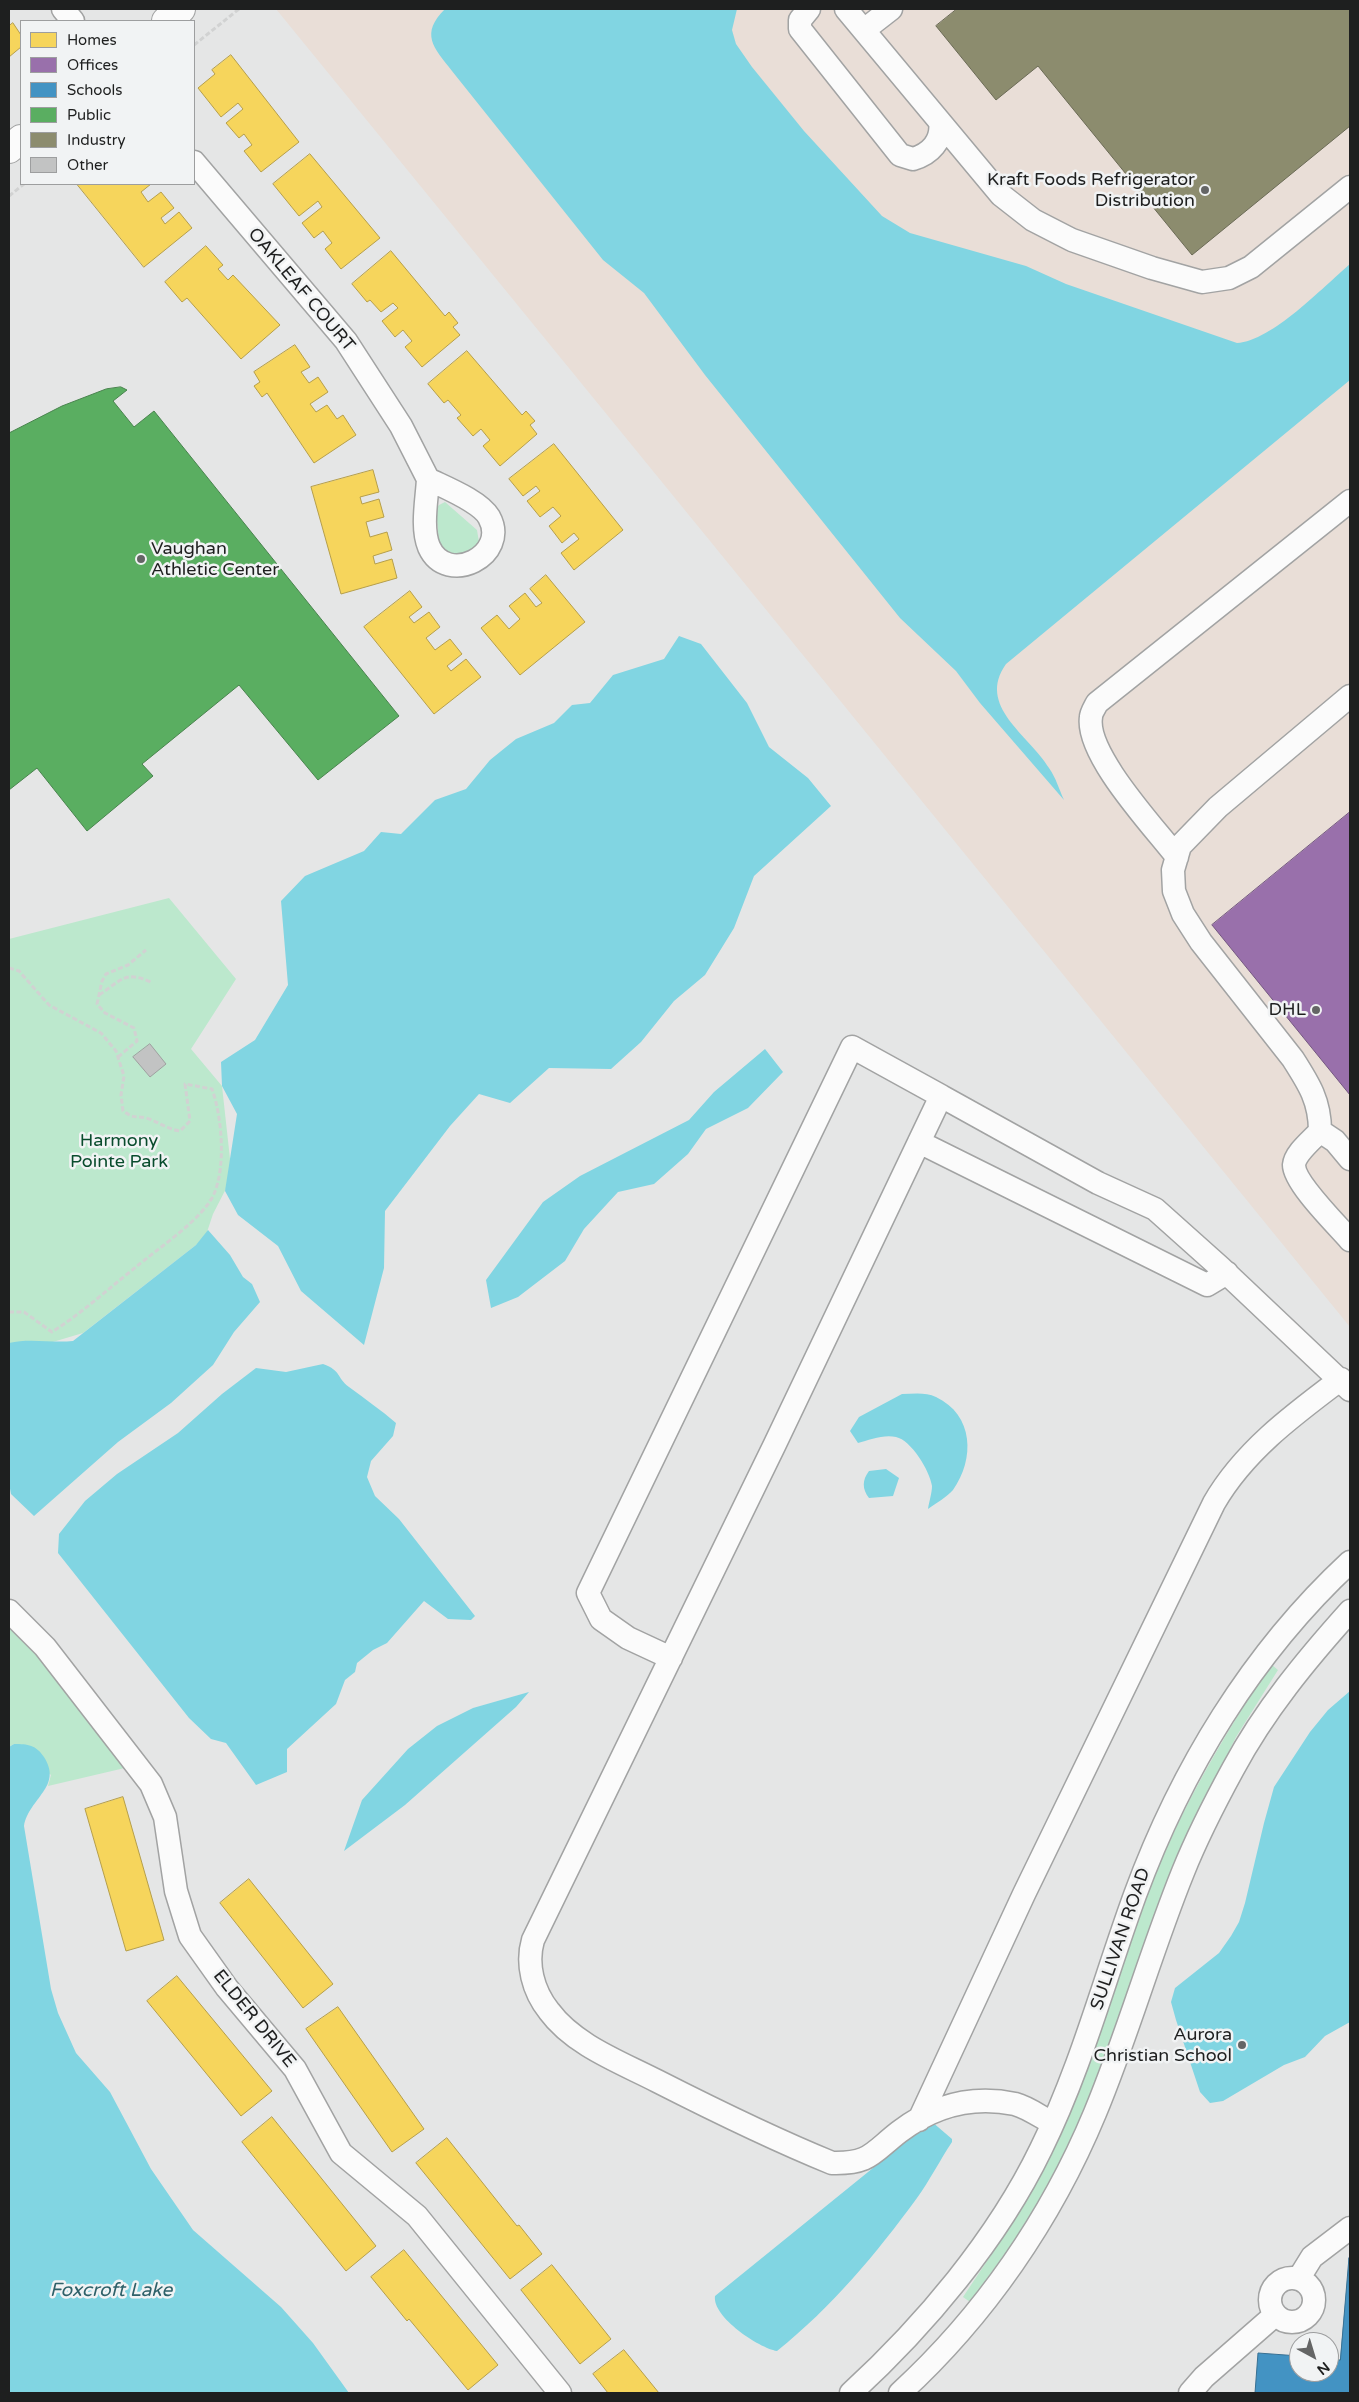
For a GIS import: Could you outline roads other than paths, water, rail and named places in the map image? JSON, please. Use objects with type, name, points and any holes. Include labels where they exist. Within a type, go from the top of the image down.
[{"type":"main road","points":[[167,20],[181,9]]},
{"type":"main road","points":[[9,149],[20,140]]},
{"type":"street","points":[[63,9],[72,20]]},
{"type":"street","points":[[809,9],[800,20],[800,30],[900,155],[913,159],[928,152],[938,140],[940,122]]},
{"type":"street","points":[[846,9],[1001,194],[1033,220],[1072,240],[1152,268],[1202,282],[1229,278],[1250,267],[1350,187]]},
{"type":"street","points":[[864,30],[891,9]]},
{"type":"street","name":"OAKLEAF COURT","points":[[195,163],[346,341],[401,426],[428,478]]},
{"type":"street","points":[[1177,857],[1104,762],[1092,738],[1090,717],[1097,703],[1350,501]]},
{"type":"street","points":[[1350,696],[1218,806],[1180,846],[1173,870],[1174,890],[1183,914],[1201,942],[1293,1059],[1320,1110],[1320,1132],[1298,1156],[1294,1166],[1299,1180],[1350,1240]]},
{"type":"street","points":[[671,1658],[628,1638],[601,1619],[588,1593],[852,1047],[1098,1183],[1155,1208],[1345,1384],[1297,1411],[1239,1465],[1214,1503],[1024,1894],[919,2120]]},
{"type":"street","points":[[941,1096],[671,1658],[533,1940],[529,1954],[535,1988],[549,2012],[574,2036],[602,2053],[707,2106],[832,2163],[852,2164],[873,2156],[900,2132],[919,2120],[931,2113],[960,2102],[992,2102],[1016,2105],[1052,2123]]},
{"type":"street","points":[[1320,1132],[1335,1141],[1350,1159]]},
{"type":"street","points":[[919,1142],[1207,1286],[1227,1273]]},
{"type":"street","name":"SULLIVAN ROAD","points":[[851,2393],[916,2330],[954,2284],[999,2221],[1041,2150],[1075,2070],[1135,1896],[1158,1836],[1195,1763],[1219,1719],[1248,1678],[1293,1621],[1350,1562]]},
{"type":"street","name":"ELDER DRIVE","points":[[9,1611],[45,1647],[151,1784],[165,1817],[176,1891],[190,1936],[227,1988],[295,2069],[341,2153],[417,2216],[560,2393]]},
{"type":"street","name":"SULLIVAN ROAD","points":[[900,2393],[921,2374],[973,2316],[1000,2282],[1052,2203],[1095,2114],[1184,1871],[1233,1768],[1266,1715],[1302,1665],[1350,1611]]},
{"type":"street","points":[[1299,2278],[1312,2257],[1350,2228]]},
{"type":"street","points":[[1299,2278],[1311,2287],[1314,2294],[1312,2310],[1308,2316],[1294,2322],[1286,2321],[1276,2314],[1270,2305],[1272,2290],[1283,2279],[1299,2278]]},
{"type":"street","points":[[1190,2393],[1204,2378],[1276,2314]]},
{"type":"water","points":[[445,9],[737,9],[732,30],[736,44],[752,67],[804,131],[882,216],[910,233],[1026,266],[1066,284],[1237,343],[1251,340],[1281,323],[1312,299],[1350,264],[1350,380],[1006,664],[998,679],[997,693],[1001,707],[1049,768],[1064,800],[980,703],[956,671],[900,618],[705,375],[644,293],[603,260],[439,55],[431,33],[437,18]]},
{"type":"water","points":[[679,636],[701,644],[747,703],[769,747],[808,778],[831,806],[754,876],[734,928],[705,975],[674,1001],[641,1042],[611,1069],[549,1068],[510,1103],[479,1094],[450,1126],[385,1211],[384,1268],[364,1345],[301,1291],[278,1246],[238,1215],[225,1191],[237,1114],[222,1086],[221,1062],[255,1040],[288,985],[281,901],[305,876],[364,851],[381,832],[401,834],[435,800],[466,789],[490,760],[516,739],[554,723],[572,705],[590,703],[613,675],[664,659]]},
{"type":"water","points":[[765,1049],[783,1072],[748,1108],[706,1129],[688,1154],[654,1184],[618,1192],[584,1229],[565,1261],[518,1297],[491,1308],[486,1280],[543,1202],[580,1176],[689,1120],[714,1092]]},
{"type":"water","points":[[208,1230],[230,1255],[243,1277],[252,1284],[260,1302],[234,1332],[213,1365],[171,1403],[118,1442],[34,1516],[11,1494],[9,1483],[9,1343],[24,1341],[73,1341],[196,1245]]},
{"type":"water","points":[[323,1364],[333,1369],[349,1387],[396,1423],[393,1436],[371,1461],[367,1477],[375,1496],[399,1519],[475,1616],[471,1620],[448,1619],[424,1601],[387,1643],[373,1650],[357,1663],[355,1672],[345,1680],[336,1704],[287,1749],[287,1772],[256,1785],[226,1743],[211,1739],[189,1718],[58,1553],[59,1534],[85,1501],[117,1474],[178,1433],[222,1394],[256,1368],[286,1372]]},
{"type":"water","points":[[902,1394],[928,1394],[949,1405],[958,1415],[964,1426],[967,1439],[965,1465],[960,1478],[951,1493],[928,1509],[932,1486],[928,1472],[908,1444],[902,1439],[891,1436],[858,1443],[850,1431],[859,1417]]},
{"type":"water","points":[[886,1469],[899,1478],[893,1496],[869,1498],[864,1484],[867,1474],[869,1471]]},
{"type":"water","points":[[1350,1691],[1350,2022],[1325,2036],[1305,2057],[1284,2065],[1223,2101],[1210,2103],[1200,2092],[1176,2020],[1171,2002],[1175,1988],[1219,1953],[1231,1936],[1239,1922],[1245,1903],[1274,1787],[1310,1732],[1328,1710]]},
{"type":"water","points":[[529,1692],[516,1707],[405,1805],[344,1851],[362,1800],[408,1749],[437,1726],[473,1708]]},
{"type":"water","name":"Foxcroft Lake","points":[[14,1744],[28,1745],[35,1748],[44,1757],[49,1767],[50,1776],[47,1785],[27,1816],[24,1826],[51,1989],[58,2013],[76,2053],[110,2092],[151,2169],[193,2230],[281,2307],[313,2343],[349,2393],[9,2393],[9,1747]]},
{"type":"water","points":[[931,2121],[952,2139],[952,2142],[922,2191],[886,2239],[835,2298],[777,2351],[769,2349],[749,2338],[729,2322],[716,2304],[715,2296]]},
{"type":"place","name":"Kraft Foods Refrigerator Distribution","points":[[1205,190]]},
{"type":"place","name":"Vaughan Athletic Center","points":[[141,559]]},
{"type":"place","name":"DHL","points":[[1316,1010]]},
{"type":"place","name":"Aurora Christian School","points":[[1242,2045]]},
{"type":"park label","name":"Harmony Pointe Park","points":[[119,1151]]}]
